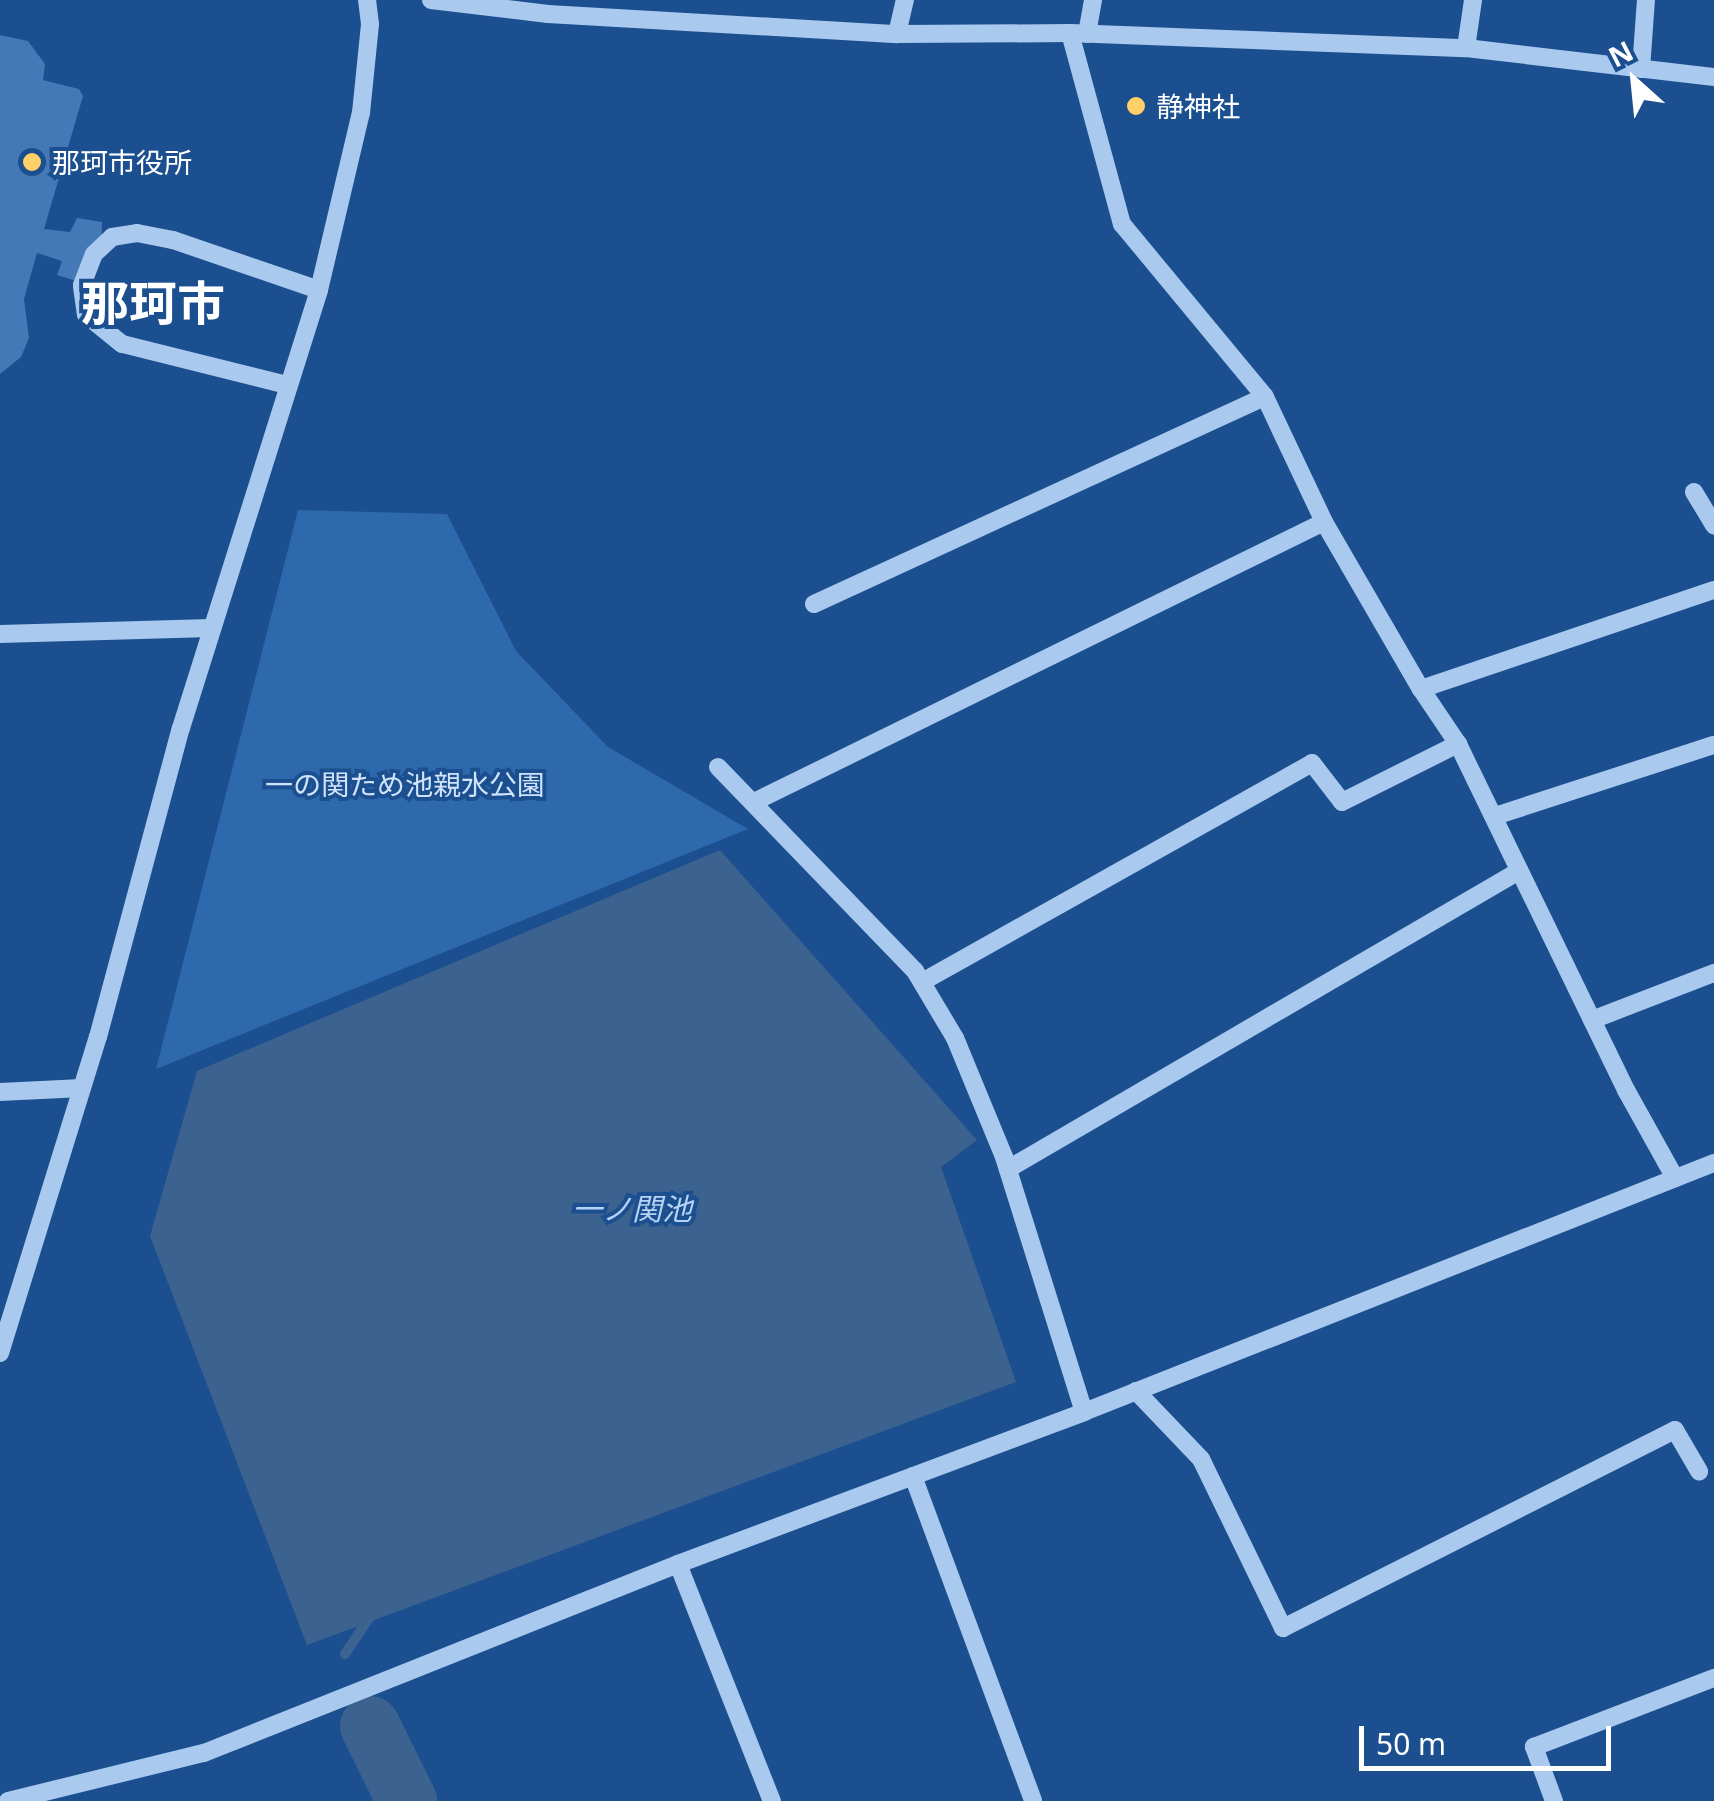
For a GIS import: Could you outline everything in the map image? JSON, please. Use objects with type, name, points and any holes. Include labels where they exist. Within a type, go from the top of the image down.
[{"type":"street","points":[[0,1353],[82,1088],[211,628],[319,290],[362,113],[370,24],[367,0]]},
{"type":"street","points":[[430,0],[548,14],[897,34],[1078,34],[1466,48],[1714,77]]},
{"type":"street","points":[[897,34],[905,0]]},
{"type":"street","points":[[1093,0],[1078,34],[1122,224],[1266,398],[1324,522],[1420,689],[1458,744],[1592,1020],[1676,1178]]},
{"type":"street","points":[[1466,48],[1473,0]]},
{"type":"street","points":[[1640,68],[1646,0]]},
{"type":"street","points":[[287,385],[122,344],[86,315],[82,284],[94,254],[112,238],[137,233],[172,240],[319,290]]},
{"type":"street","points":[[814,604],[1266,398]]},
{"type":"street","points":[[1694,492],[1714,525]]},
{"type":"street","points":[[754,802],[1324,522]]},
{"type":"street","points":[[1420,689],[1714,590]]},
{"type":"street","points":[[0,634],[211,628]]},
{"type":"street","points":[[922,982],[1312,763],[1342,802],[1458,744]]},
{"type":"street","points":[[1495,816],[1714,745]]},
{"type":"street","points":[[718,767],[922,982],[956,1038],[1008,1169],[1084,1412]]},
{"type":"street","points":[[1008,1169],[1519,870]]},
{"type":"street","points":[[1592,1020],[1714,973]]},
{"type":"street","points":[[0,1092],[82,1088]]},
{"type":"street","points":[[8,1801],[204,1753],[678,1564],[1084,1412],[1714,1163]]},
{"type":"street","points":[[1136,1391],[1201,1459],[1283,1628],[1675,1430],[1698,1471]]},
{"type":"street","points":[[914,1476],[1034,1801]]},
{"type":"street","points":[[678,1564],[772,1801]]},
{"type":"street","points":[[1554,1801],[1534,1747],[1714,1678]]},
{"type":"green space","name":"一の関ため池親水公園","points":[[298,510],[447,514],[516,651],[608,747],[748,829],[156,1069]]},
{"type":"water","name":"一ノ関池","points":[[720,850],[977,1140],[941,1167],[1016,1382],[307,1645],[150,1236],[197,1071]]},
{"type":"building","name":"那珂市役所","points":[[0,35],[28,41],[45,64],[43,80],[79,89],[83,96],[44,229],[70,232],[77,218],[102,222],[101,257],[86,284],[57,275],[62,261],[37,253],[24,299],[29,338],[21,357],[0,374]]},
{"type":"waterway","points":[[345,1654],[371,1615]]},
{"type":"waterway","points":[[370,1726],[407,1801]]},
{"type":"place","name":"静神社","points":[[1136,106]]},
{"type":"place","name":"那珂市役所","points":[[32,162]]},
{"type":"district","name":"那珂市","points":[[153,303]]}]
